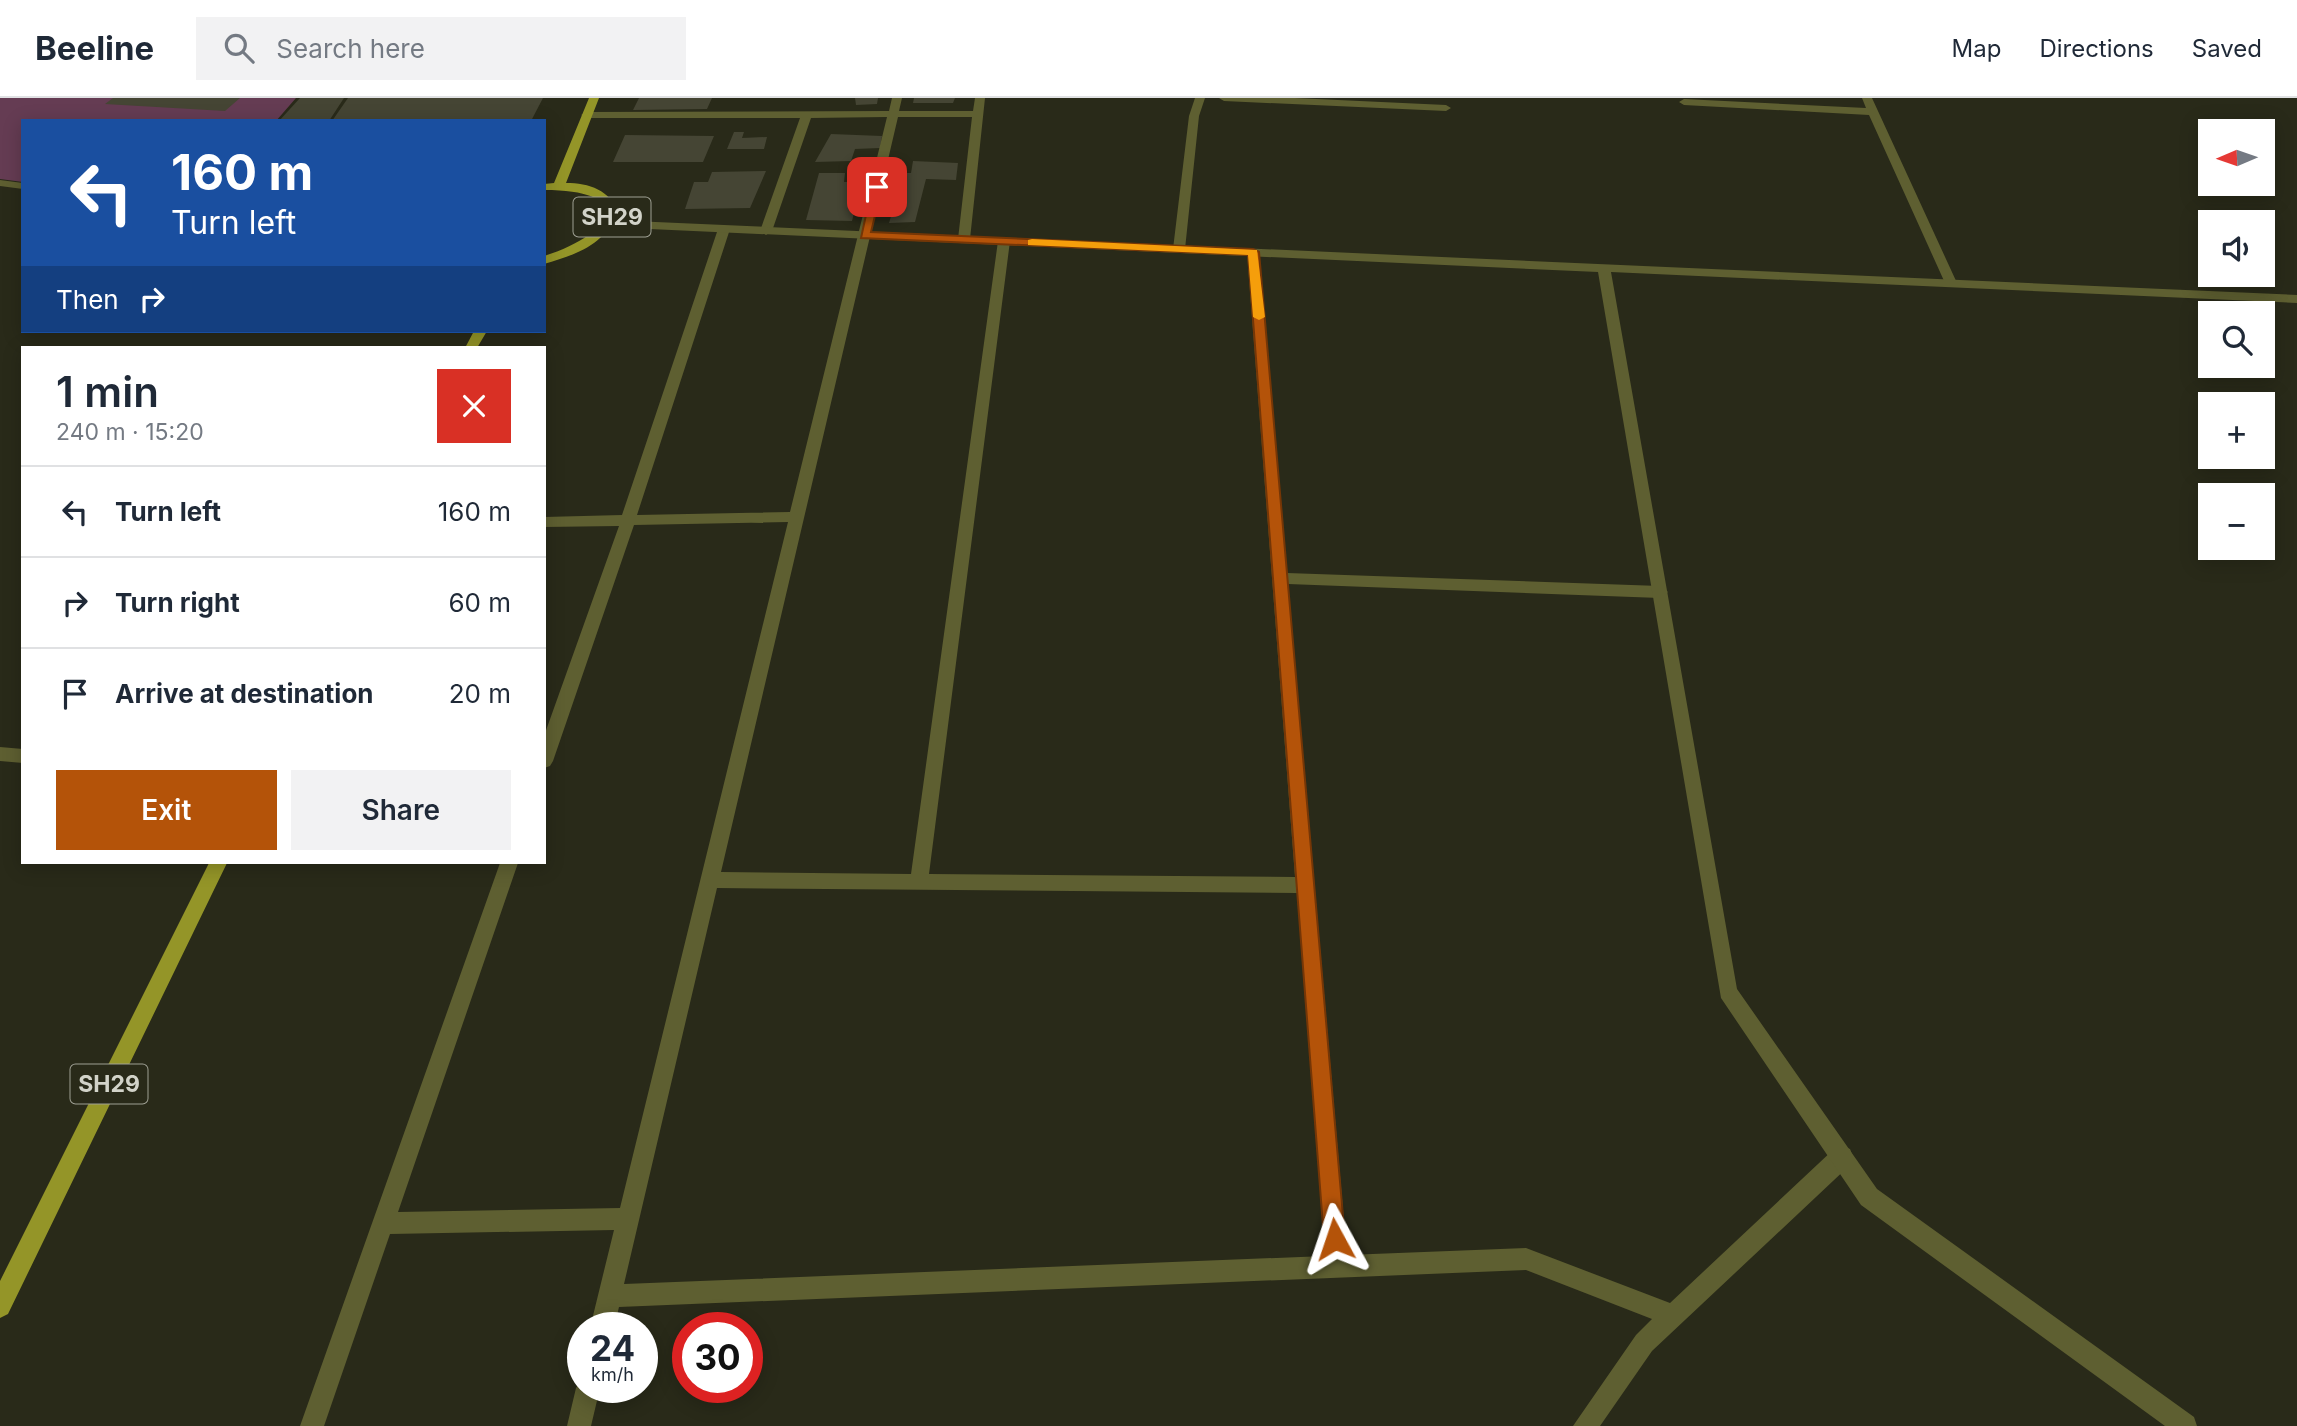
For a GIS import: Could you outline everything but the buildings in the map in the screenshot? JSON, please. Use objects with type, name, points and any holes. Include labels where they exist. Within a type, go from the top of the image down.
[{"type":"main road","name":"SH29","points":[[559,186],[594,98]]},
{"type":"main road","name":"SH29","points":[[546,187],[559,186],[597,193],[608,201],[613,212],[610,224],[600,236],[584,247],[546,259]]},
{"type":"main road","name":"SH29","points":[[0,1306],[218,864]]},
{"type":"street","points":[[606,1312],[897,98]]},
{"type":"street","points":[[964,239],[980,98]]},
{"type":"street","points":[[1179,249],[1194,116],[1200,98]]},
{"type":"street","points":[[1224,98],[1446,108]]},
{"type":"street","points":[[1867,98],[1951,283]]},
{"type":"street","points":[[1684,102],[1872,112]]},
{"type":"street","points":[[766,231],[807,113]]},
{"type":"street","points":[[586,115],[977,114]]},
{"type":"street","points":[[0,183],[21,186]]},
{"type":"street","points":[[610,224],[2297,299]]},
{"type":"street","points":[[546,755],[628,520],[724,229]]},
{"type":"street","points":[[919,881],[1004,241]]},
{"type":"street","points":[[1253,252],[1337,1267]]},
{"type":"street","points":[[1604,268],[1728,992],[1869,1197],[2185,1426]]},
{"type":"street","points":[[546,522],[797,517]]},
{"type":"street","points":[[1280,578],[1660,592]]},
{"type":"street","points":[[0,754],[21,756]]},
{"type":"street","points":[[312,1426],[509,864]]},
{"type":"street","points":[[710,880],[1306,885]]},
{"type":"street","points":[[1585,1426],[1643,1343],[1842,1157]]},
{"type":"street","points":[[383,1223],[628,1219]]},
{"type":"street","points":[[610,1296],[1526,1259],[1673,1316]]},
{"type":"street","points":[[579,1426],[584,1403]]},
{"type":"shaded area","points":[[0,98],[296,98],[278,119],[21,119],[21,182],[0,179]]},
{"type":"slow traffic","points":[[1032,243],[1253,252],[1259,317]]},
{"type":"route","points":[[877,187],[864,235],[1253,252],[1335,1239]]}]
